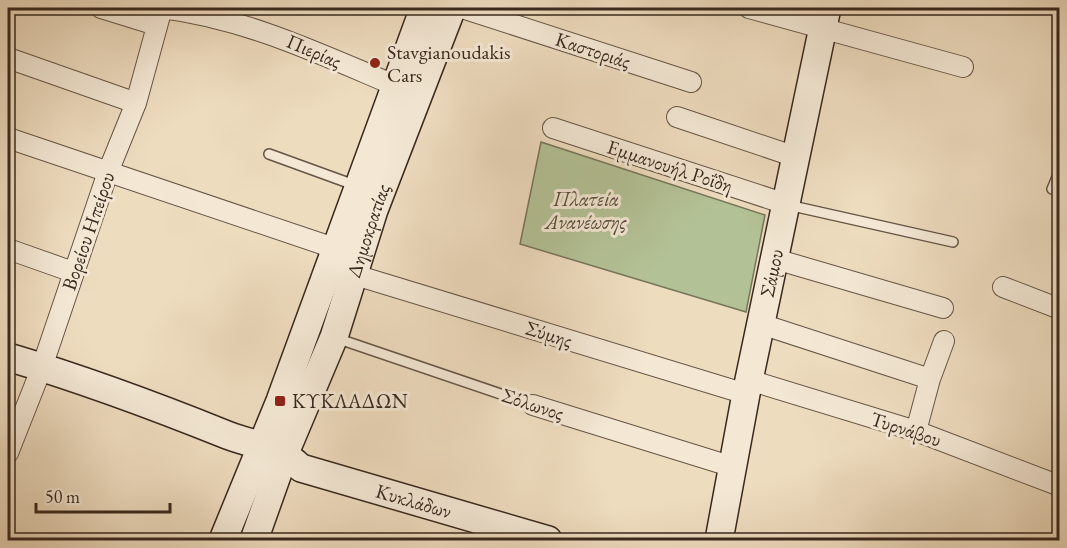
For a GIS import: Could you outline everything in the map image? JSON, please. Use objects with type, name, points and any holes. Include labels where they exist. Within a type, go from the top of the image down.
[{"type":"main road","name":"Δημοκρατίας","points":[[254,540],[274,449],[334,248],[359,187],[424,8]]},
{"type":"main road","name":"Δημοκρατίας","points":[[223,540],[333,337],[374,210],[452,8]]},
{"type":"main road","name":"Σάμου","points":[[719,540],[760,324],[825,18]]},
{"type":"main road","name":"Κυκλάδων","points":[[8,357],[141,401],[238,439],[274,449],[301,468],[548,540]]},
{"type":"street","name":"Πιερίας","points":[[101,8],[159,16],[227,19],[291,41],[394,86]]},
{"type":"street","name":"Καστοριάς","points":[[462,8],[691,82]]},
{"type":"street","points":[[751,8],[825,18],[963,67]]},
{"type":"street","name":"Βορείου Ηπείρου","points":[[8,453],[42,367],[108,172],[136,104],[159,16]]},
{"type":"street","points":[[8,58],[136,104]]},
{"type":"street","points":[[677,117],[796,157]]},
{"type":"street","name":"Εμμανουήλ Ροΐδη","points":[[553,128],[786,204]]},
{"type":"street","points":[[8,138],[334,248]]},
{"type":"street","points":[[8,249],[73,272]]},
{"type":"street","points":[[775,259],[943,308]]},
{"type":"street","name":"Σύμης","points":[[352,274],[748,387]]},
{"type":"street","points":[[1003,287],[1059,309]]},
{"type":"street","points":[[760,324],[930,379]]},
{"type":"street","points":[[916,431],[930,379],[944,341]]},
{"type":"street","name":"Τυρνάβου","points":[[748,387],[916,431],[1059,486]]},
{"type":"street","name":"Σόλωνος","points":[[533,405],[733,467]]},
{"type":"lane","points":[[269,154],[359,187]]},
{"type":"lane","points":[[1052,189],[1059,170]]},
{"type":"lane","points":[[786,204],[953,242]]},
{"type":"lane","name":"Σόλωνος","points":[[333,337],[533,405]]},
{"type":"green space","name":"Πλατεία Ανανέωσης","points":[[541,142],[765,215],[746,312],[520,244]]},
{"type":"place","name":"Stavgianoudakis Cars","points":[[375,63]]},
{"type":"place","name":"ΚΥΚΛΑΔΩΝ","points":[[280,401]]}]
